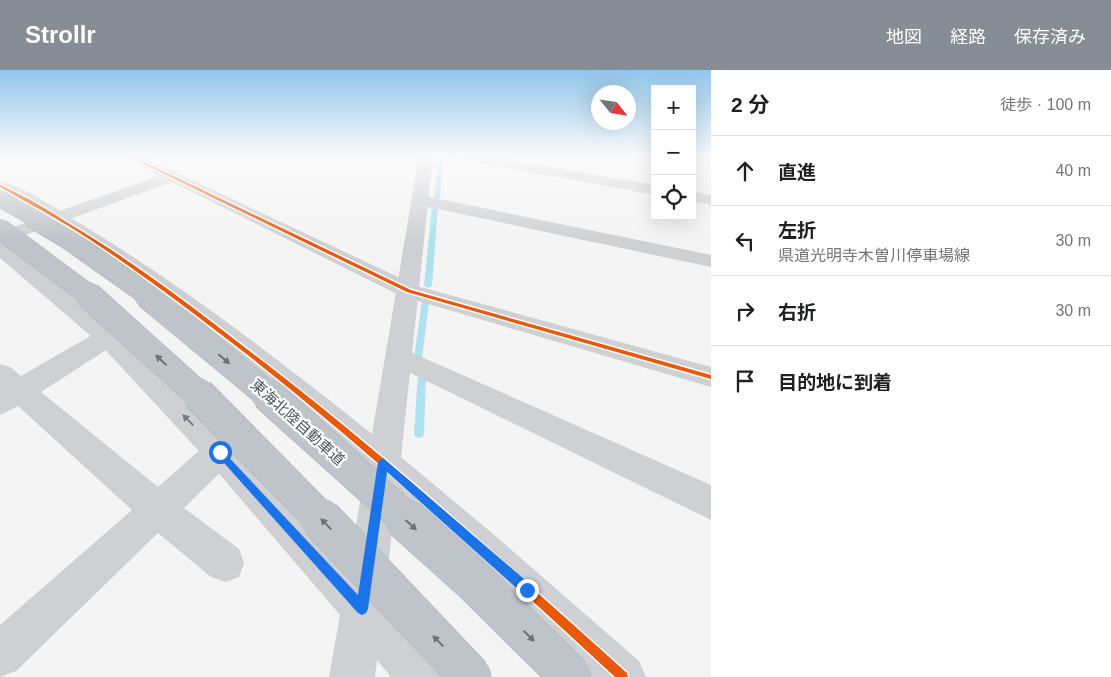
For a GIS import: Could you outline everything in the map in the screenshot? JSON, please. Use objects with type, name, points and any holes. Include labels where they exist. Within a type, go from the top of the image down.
[{"type":"highway","name":"東海北陸自動車道","points":[[0,198],[67,238],[155,301],[275,401],[474,581],[571,677]]},
{"type":"highway","points":[[0,229],[36,253],[118,319],[236,430],[471,677]]},
{"type":"street","points":[[0,238],[148,184]]},
{"type":"street","points":[[189,184],[409,291],[711,377]]},
{"type":"street","points":[[352,677],[409,291],[422,184]]},
{"type":"street","points":[[623,184],[651,189]]},
{"type":"street","points":[[0,186],[56,217],[176,297],[292,386],[383,462],[623,677]]},
{"type":"street","points":[[696,197],[711,200]]},
{"type":"street","points":[[420,200],[711,261]]},
{"type":"street","points":[[0,248],[108,337],[220,452],[362,609],[420,677]]},
{"type":"street","points":[[108,337],[7,389],[225,563]]},
{"type":"street","points":[[399,356],[711,503]]},
{"type":"street","points":[[0,655],[220,452]]},
{"type":"waterway","points":[[437,199],[438,184]]},
{"type":"waterway","points":[[428,286],[435,206]]},
{"type":"waterway","points":[[418,358],[425,303]]},
{"type":"waterway","points":[[419,434],[422,373]]},
{"type":"cycle path","points":[[189,184],[409,291],[711,377]]},
{"type":"cycle path","points":[[0,186],[60,219],[118,256],[174,296],[280,378],[430,503],[623,677]]},
{"type":"route","points":[[220,452],[362,609],[383,462],[527,590]]}]
